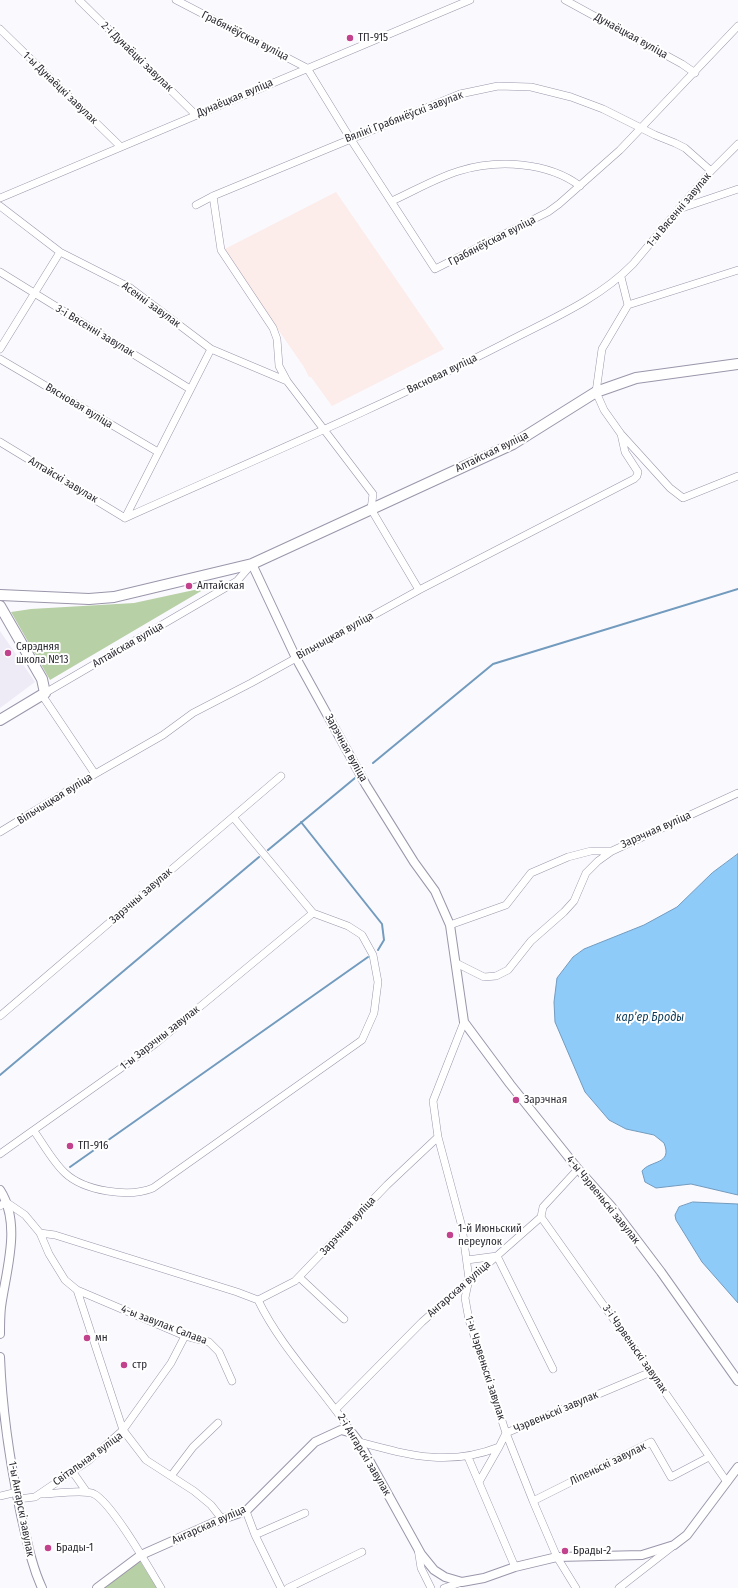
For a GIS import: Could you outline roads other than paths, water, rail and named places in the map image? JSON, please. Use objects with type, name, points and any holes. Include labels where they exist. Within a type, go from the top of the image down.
[{"type":"main road","name":"Алтайская вуліца","points":[[0,595],[89,599],[114,597],[252,564],[513,444],[596,392],[636,378],[738,364]]},
{"type":"main road","points":[[0,606],[42,679],[44,694]]},
{"type":"main road","name":"Алтайская вуліца","points":[[0,720],[44,694]]},
{"type":"street","name":"2-і Дунаёцкі завулак","points":[[79,0],[196,115]]},
{"type":"street","name":"Грабянёўская вуліца","points":[[176,0],[307,68],[350,138],[436,269],[548,212],[620,150],[695,73],[738,26]]},
{"type":"street","name":"Дунаёцкая вуліца","points":[[0,198],[120,146],[470,0]]},
{"type":"street","name":"Дунаёцкая вуліца","points":[[565,0],[682,64],[695,73]]},
{"type":"street","name":"1-ы Дунаёцкі завулак","points":[[0,29],[120,146]]},
{"type":"street","name":"Вялікі Грабянёўскі завулак","points":[[196,205],[213,196],[350,138],[460,94],[498,86],[531,88],[571,97],[604,109],[685,148],[711,172]]},
{"type":"street","name":"1-ы Вясенні завулак","points":[[621,277],[711,172],[738,144]]},
{"type":"street","points":[[392,201],[459,171],[485,166],[514,165],[543,168],[569,178],[580,186]]},
{"type":"street","points":[[679,209],[738,189]]},
{"type":"street","points":[[213,196],[221,250],[273,328],[277,339],[279,366],[287,381],[373,494],[371,509],[419,590]]},
{"type":"street","name":"Асенні завулак","points":[[0,206],[60,252],[129,287],[211,349],[287,381]]},
{"type":"street","points":[[0,350],[60,252]]},
{"type":"street","points":[[738,270],[628,305],[602,349],[596,392],[604,410],[621,434],[670,488],[683,498],[738,476]]},
{"type":"street","name":"3-і Вясенні завулак","points":[[0,272],[35,295],[190,389]]},
{"type":"street","points":[[621,277],[628,305]]},
{"type":"street","name":"Вясновая вуліца","points":[[125,518],[448,372],[587,300],[621,277]]},
{"type":"street","points":[[125,518],[211,349]]},
{"type":"street","name":"Вясновая вуліца","points":[[0,359],[158,452]]},
{"type":"street","name":"Вільчыцкая вуліца","points":[[0,832],[95,774],[163,735],[193,713],[251,683],[419,590],[634,479],[638,472],[625,452],[621,434]]},
{"type":"street","name":"Алтайскі завулак","points":[[0,442],[125,518]]},
{"type":"street","name":"Зарэчная вуліца","points":[[252,564],[296,658],[366,784],[414,862],[435,891],[450,925],[464,1022],[433,1101],[438,1137],[387,1185],[295,1281],[258,1300]]},
{"type":"street","name":"Алтайская вуліца","points":[[44,694],[237,581],[252,564]]},
{"type":"street","points":[[44,694],[95,774]]},
{"type":"street","name":"Зарэчны завулак","points":[[0,1016],[281,776]]},
{"type":"street","name":"Зарэчная вуліца","points":[[450,925],[506,905],[531,873],[568,857],[591,852],[612,851],[738,793]]},
{"type":"street","points":[[34,1131],[64,1173],[76,1182],[124,1194],[145,1191],[153,1188],[362,1040],[374,1013],[378,982],[373,955],[362,935],[348,926],[314,913],[233,817]]},
{"type":"street","points":[[456,963],[484,977],[496,976],[508,970],[531,941],[574,902],[586,873],[598,861],[612,851]]},
{"type":"street","name":"1-ы Зарэчны завулак","points":[[0,1154],[155,1044],[314,913]]},
{"type":"street","name":"4-ы Чэрвеньскі завулак","points":[[464,1022],[510,1084],[578,1169],[611,1206],[652,1260],[738,1381]]},
{"type":"street","name":"1-ы Чэрвеньскі завулак","points":[[438,1137],[462,1227],[469,1279],[465,1298],[469,1320],[506,1432],[533,1501],[557,1557],[576,1588]]},
{"type":"street","name":"Ангарская вуліца","points":[[336,1409],[382,1361],[469,1279],[541,1217],[543,1206],[578,1169]]},
{"type":"street","points":[[0,1190],[11,1228],[0,1309],[0,1334]]},
{"type":"street","points":[[3,1204],[25,1215],[40,1233],[49,1254],[65,1280],[77,1290],[123,1430]]},
{"type":"street","name":"3-і Чэрвеньскі завулак","points":[[541,1217],[727,1482]]},
{"type":"street","points":[[40,1233],[62,1238],[237,1292],[258,1300]]},
{"type":"street","points":[[467,1260],[497,1256],[554,1369]]},
{"type":"street","points":[[299,1277],[344,1319]]},
{"type":"street","name":"4-ы завулак Салава","points":[[77,1290],[185,1336],[202,1339],[212,1344],[219,1352],[232,1381]]},
{"type":"street","name":"2-і Ангарскі завулак","points":[[258,1300],[267,1320],[336,1409],[359,1442],[418,1549],[434,1570],[445,1577],[462,1582]]},
{"type":"street","points":[[123,1430],[171,1363],[185,1336]]},
{"type":"street","name":"1-ы Ангарскі завулак","points":[[0,1357],[1,1396],[17,1495],[33,1569],[42,1588]]},
{"type":"street","name":"Чэрвеньскі завулак","points":[[479,1482],[506,1432],[651,1372]]},
{"type":"street","points":[[171,1476],[192,1447],[218,1423]]},
{"type":"street","name":"Світальная вуліца","points":[[0,1496],[17,1495],[36,1497],[88,1461],[123,1430],[142,1456],[205,1500],[222,1519]]},
{"type":"street","name":"Ангарская вуліца","points":[[97,1588],[141,1555],[222,1519],[246,1511],[315,1442],[330,1433],[341,1430],[352,1433]]},
{"type":"street","points":[[359,1442],[412,1456],[468,1457],[499,1447]]},
{"type":"street","name":"Ліпеньскі завулак","points":[[533,1501],[651,1442],[671,1477],[709,1457]]},
{"type":"street","points":[[468,1457],[515,1567]]},
{"type":"street","points":[[619,1588],[686,1535],[738,1467]]},
{"type":"street","points":[[72,1471],[86,1491]]},
{"type":"street","points":[[40,1494],[86,1491],[94,1494],[104,1502],[141,1555],[161,1588]]},
{"type":"street","points":[[246,1511],[278,1587]]},
{"type":"street","points":[[255,1535],[305,1513]]},
{"type":"street","points":[[444,1588],[462,1582],[484,1578],[515,1567],[557,1557],[642,1555],[674,1545]]},
{"type":"street","points":[[418,1549],[421,1568],[431,1588]]},
{"type":"street","points":[[288,1588],[362,1552]]},
{"type":"water","name":"карʼер Броды","points":[[738,854],[738,1195],[691,1184],[656,1188],[645,1182],[642,1171],[650,1165],[663,1159],[666,1150],[664,1143],[654,1135],[626,1129],[609,1120],[585,1092],[555,1022],[554,1002],[557,978],[573,957],[584,949],[644,925],[677,907],[712,873]]},
{"type":"water","points":[[693,1202],[738,1204],[738,1303],[702,1262],[676,1220],[675,1215],[679,1207]]},
{"type":"waterway","points":[[373,763],[493,664],[738,589]]},
{"type":"waterway","points":[[268,850],[355,778]]},
{"type":"waterway","points":[[301,822],[382,924],[384,940],[378,950]]},
{"type":"waterway","points":[[0,1075],[259,857]]},
{"type":"waterway","points":[[70,1167],[368,957]]},
{"type":"place","name":"ТП-915","points":[[350,38]]},
{"type":"place","name":"Алтайская","points":[[189,586]]},
{"type":"place","name":"Сярэдняя школа №13","points":[[8,653]]},
{"type":"place","name":"Зарэчная","points":[[516,1100]]},
{"type":"place","name":"ТП-916","points":[[70,1146]]},
{"type":"place","name":"1-й Июньский переулок","points":[[450,1235]]},
{"type":"place","name":"мн","points":[[87,1338]]},
{"type":"place","name":"стр","points":[[124,1365]]},
{"type":"place","name":"Брады-1","points":[[48,1548]]},
{"type":"place","name":"Брады-2","points":[[565,1551]]}]
